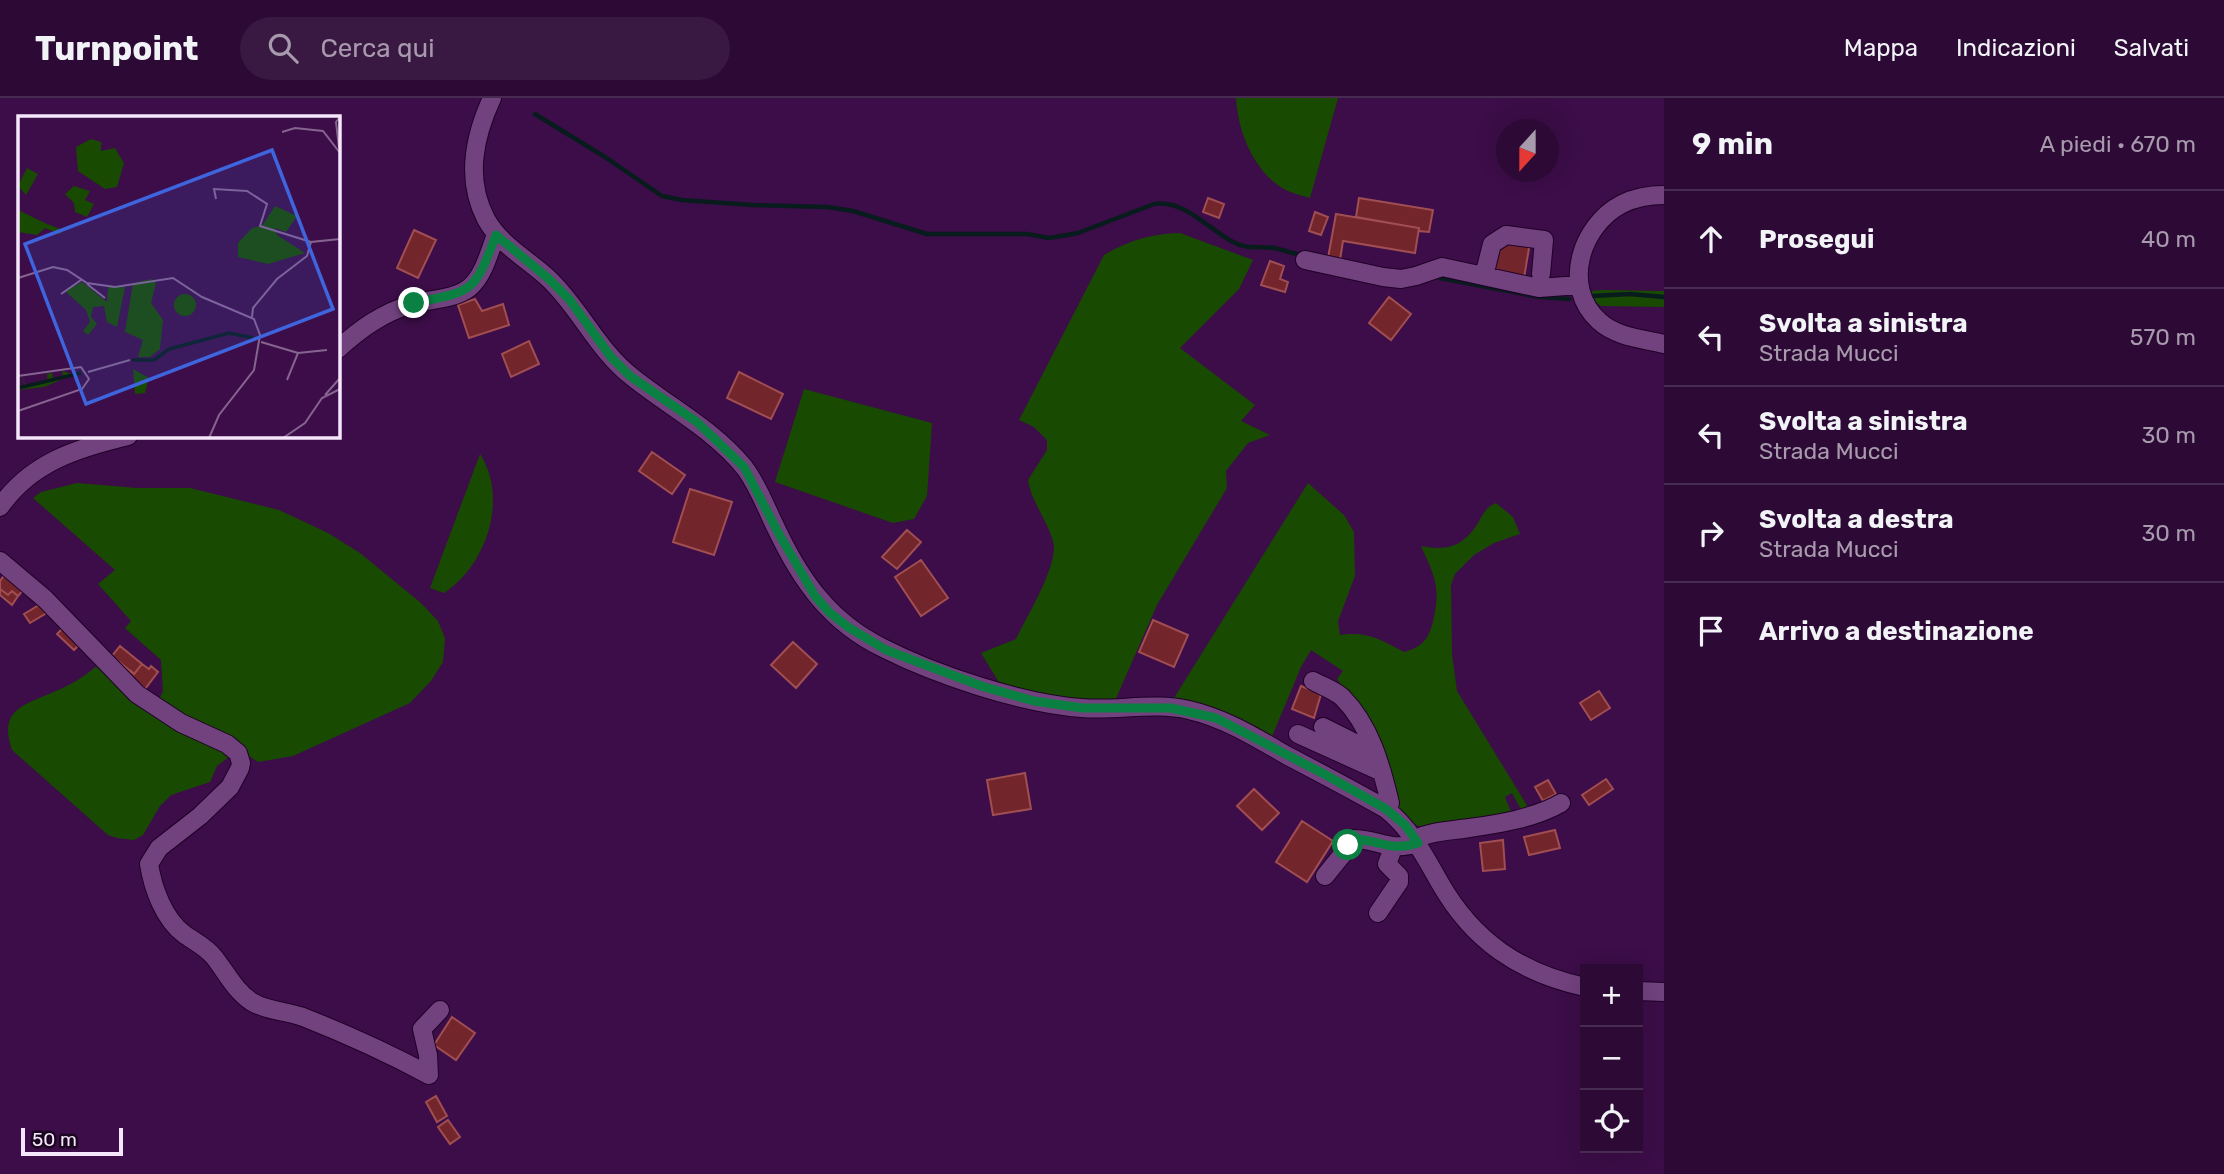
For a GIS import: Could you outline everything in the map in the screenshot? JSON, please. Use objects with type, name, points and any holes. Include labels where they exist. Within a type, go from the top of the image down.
[{"type":"street","points":[[492,98],[477,134],[473,164],[485,218],[496,235],[569,299],[611,357],[630,376],[697,422],[744,467],[815,596],[836,618],[886,650],[984,687],[1047,704],[1101,709],[1171,708],[1216,718],[1386,809],[1405,825],[1461,916],[1488,943],[1525,965],[1580,986]]},
{"type":"street","points":[[1664,195],[1637,197],[1608,213],[1587,239],[1580,262],[1579,285],[1589,311],[1609,329],[1664,344]]},
{"type":"street","points":[[340,347],[372,321],[388,313],[414,303],[452,297],[466,290],[480,274],[496,235]]},
{"type":"street","points":[[1484,276],[1492,244],[1506,235],[1544,240],[1541,274]]},
{"type":"street","points":[[1305,260],[1392,278],[1416,276],[1442,267],[1539,288],[1579,285]]},
{"type":"street","points":[[0,507],[28,476],[52,460],[84,447],[120,438]]},
{"type":"street","points":[[0,561],[45,599],[137,694],[181,723],[227,744],[238,753],[240,768],[230,787],[200,816],[159,848],[149,864],[163,906],[175,926],[209,952],[238,990],[250,1001],[342,1032],[429,1075],[422,1029],[440,1010]]},
{"type":"street","points":[[1312,681],[1340,695],[1363,722],[1382,772],[1390,803],[1386,809]]},
{"type":"street","points":[[1323,727],[1375,753]]},
{"type":"street","points":[[1298,733],[1382,772]]},
{"type":"street","points":[[1325,876],[1354,839],[1367,839],[1392,848],[1401,848],[1427,833],[1473,828],[1516,819],[1561,803]]},
{"type":"street","points":[[1378,913],[1399,882],[1399,876],[1387,863],[1392,848]]},
{"type":"street","points":[[1643,991],[1664,992]]},
{"type":"green space","points":[[1236,98],[1338,98],[1310,198],[1288,191],[1266,175],[1250,152],[1240,125]]},
{"type":"green space","points":[[1180,233],[1253,260],[1239,289],[1180,348],[1255,405],[1241,421],[1270,435],[1248,443],[1226,471],[1227,488],[1157,605],[1114,703],[1059,701],[1000,684],[981,653],[1016,639],[1047,576],[1054,551],[1053,541],[1028,480],[1047,450],[1047,440],[1034,427],[1019,420],[1104,255],[1140,239]]},
{"type":"green space","points":[[1591,291],[1664,291],[1664,307],[1601,306],[1594,301]]},
{"type":"green space","points":[[804,389],[932,423],[927,496],[914,519],[893,523],[775,482]]},
{"type":"green space","points":[[480,454],[489,472],[493,491],[489,530],[471,566],[459,581],[444,593],[430,588]]},
{"type":"green space","points":[[77,483],[137,488],[190,488],[279,510],[328,533],[360,553],[421,603],[438,621],[445,638],[443,662],[431,681],[410,703],[293,756],[258,762],[227,741],[157,704],[163,691],[161,660],[125,628],[131,621],[98,584],[115,570],[33,498],[41,492]]},
{"type":"green space","points":[[1308,483],[1344,515],[1354,532],[1355,576],[1338,621],[1340,635],[1366,635],[1404,652],[1420,645],[1426,638],[1435,610],[1435,583],[1421,546],[1439,548],[1460,542],[1472,531],[1487,509],[1496,503],[1513,517],[1520,534],[1494,543],[1474,555],[1455,574],[1451,585],[1452,654],[1457,691],[1531,812],[1524,815],[1512,793],[1505,797],[1513,817],[1426,829],[1411,823],[1399,811],[1394,790],[1363,714],[1337,679],[1343,671],[1311,650],[1301,667],[1271,739],[1207,708],[1174,698]]},
{"type":"green space","points":[[103,659],[125,685],[227,747],[230,756],[217,766],[210,782],[171,795],[160,806],[143,835],[134,840],[108,835],[12,750],[9,738],[8,728],[13,714],[34,700],[76,681]]},
{"type":"building","points":[[1208,198],[1224,204],[1219,218],[1203,212]]},
{"type":"building","points":[[1359,198],[1433,210],[1429,232],[1356,217]]},
{"type":"building","points":[[1315,212],[1328,217],[1321,235],[1309,231]]},
{"type":"building","points":[[1336,214],[1419,228],[1415,253],[1343,241],[1340,260],[1328,258]]},
{"type":"building","points":[[414,230],[436,240],[418,278],[397,268]]},
{"type":"building","points":[[1511,239],[1530,242],[1524,278],[1492,273],[1496,246]]},
{"type":"building","points":[[1270,261],[1284,266],[1280,279],[1288,282],[1285,292],[1261,285]]},
{"type":"building","points":[[1389,297],[1411,314],[1391,340],[1369,323]]},
{"type":"building","points":[[475,299],[482,311],[503,304],[509,325],[469,338],[458,305]]},
{"type":"building","points":[[529,341],[539,364],[511,377],[502,354]]},
{"type":"building","points":[[739,372],[783,394],[771,419],[727,398]]},
{"type":"building","points":[[652,452],[685,475],[672,494],[639,471]]},
{"type":"building","points":[[690,489],[732,502],[714,555],[673,542]]},
{"type":"building","points":[[907,530],[921,542],[897,569],[882,557]]},
{"type":"building","points":[[921,560],[948,598],[921,616],[895,577]]},
{"type":"building","points":[[6,573],[25,588],[18,596],[12,591],[8,595],[0,589],[0,581]]},
{"type":"building","points":[[0,589],[8,595],[12,591],[18,596],[12,605],[0,595]]},
{"type":"building","points":[[44,602],[50,611],[30,623],[24,614]]},
{"type":"building","points":[[1153,620],[1188,635],[1174,667],[1139,652]]},
{"type":"building","points":[[66,625],[83,641],[74,650],[57,634]]},
{"type":"building","points":[[793,642],[817,664],[796,688],[771,665]]},
{"type":"building","points":[[120,646],[142,664],[134,674],[112,656]]},
{"type":"building","points":[[142,664],[149,669],[151,666],[158,672],[145,689],[128,675],[131,671],[134,674]]},
{"type":"building","points":[[1301,686],[1321,694],[1314,718],[1292,709]]},
{"type":"building","points":[[1599,691],[1610,708],[1591,720],[1580,703]]},
{"type":"building","points":[[1025,773],[1031,809],[993,815],[987,780]]},
{"type":"building","points":[[1606,779],[1613,789],[1589,805],[1582,795]]},
{"type":"building","points":[[1548,780],[1556,794],[1543,801],[1535,787]]},
{"type":"building","points":[[1254,789],[1279,813],[1262,830],[1237,806]]},
{"type":"building","points":[[1302,821],[1333,841],[1307,882],[1276,862]]},
{"type":"building","points":[[1555,830],[1560,848],[1529,855],[1524,837]]},
{"type":"building","points":[[1503,840],[1505,869],[1483,871],[1480,843]]},
{"type":"building","points":[[452,1017],[475,1033],[456,1060],[434,1045]]},
{"type":"building","points":[[436,1096],[447,1116],[437,1122],[426,1102]]},
{"type":"building","points":[[448,1120],[460,1137],[450,1144],[438,1127]]},
{"type":"waterway","points":[[535,114],[662,196],[682,200],[827,207],[853,211],[927,234],[1027,234],[1049,238],[1078,233],[1154,204],[1165,204],[1185,210],[1237,244],[1274,248],[1301,255]]},
{"type":"waterway","points":[[1440,278],[1539,297],[1569,299]]},
{"type":"waterway","points":[[1591,296],[1630,294],[1664,297]]},
{"type":"route","points":[[414,303],[452,297],[470,287],[480,274],[496,235],[569,299],[611,357],[630,376],[697,422],[744,467],[815,596],[848,627],[886,650],[984,687],[1034,701],[1058,706],[1101,709],[1186,709],[1216,718],[1386,809],[1405,825],[1418,843],[1392,848],[1367,839],[1354,839],[1348,845]]}]
